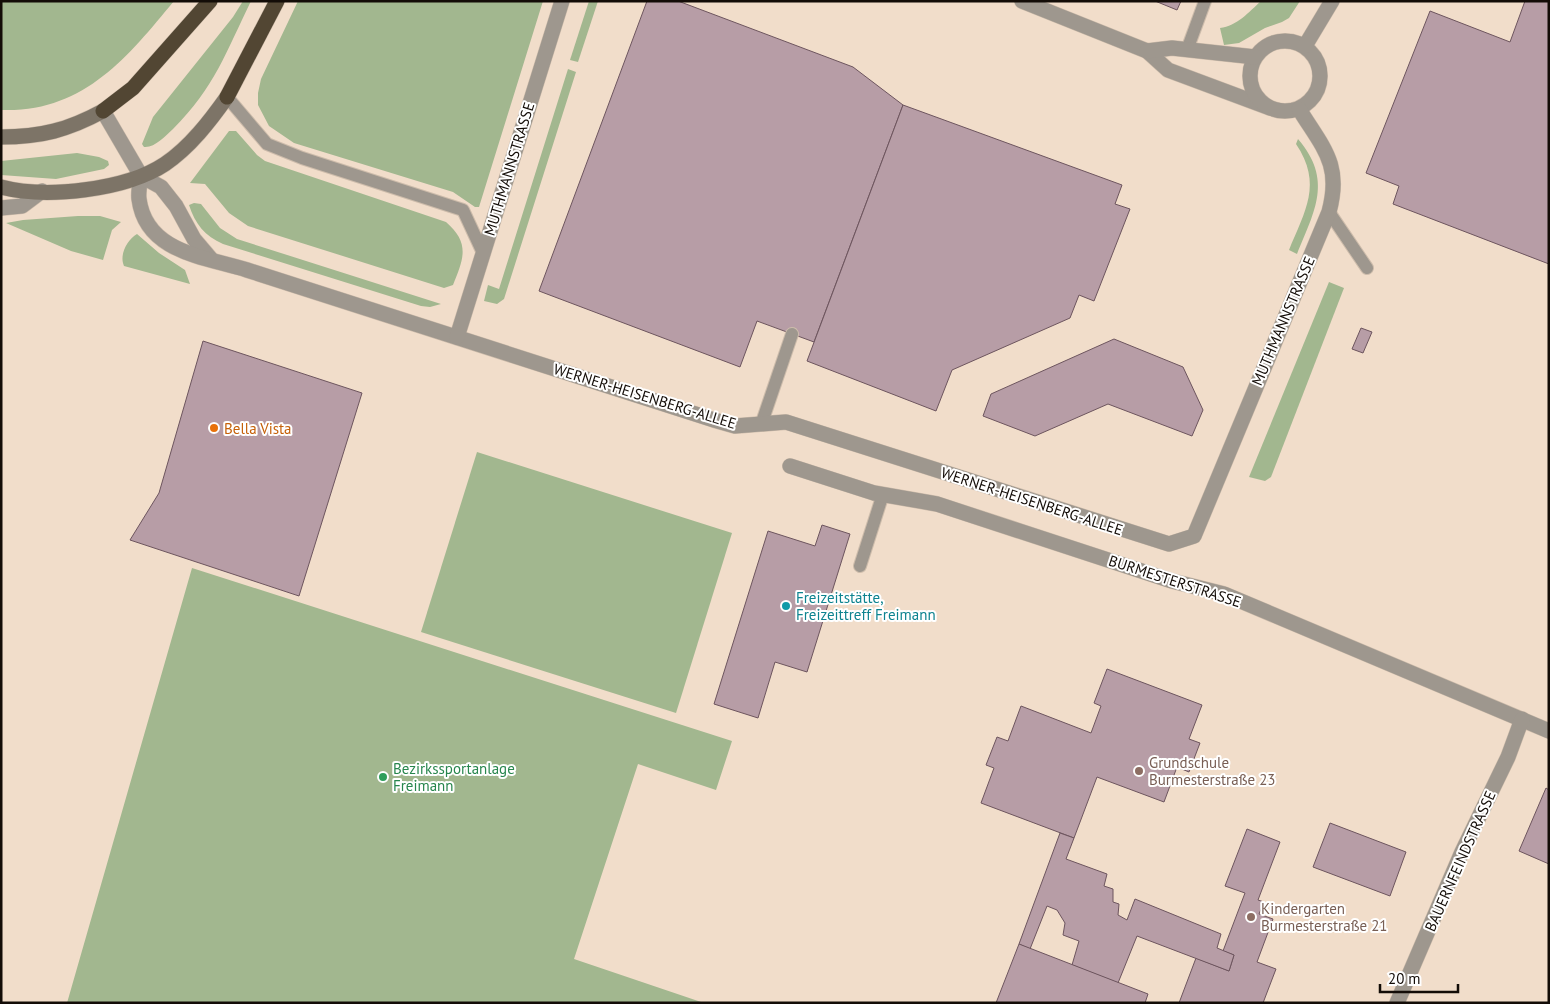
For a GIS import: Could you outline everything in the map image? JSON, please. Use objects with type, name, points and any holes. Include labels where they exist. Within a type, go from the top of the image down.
[{"type":"highway","points":[[103,111],[133,88],[210,1]]},
{"type":"highway","points":[[227,97],[276,1]]},
{"type":"street","name":"MUTHMANNSTRASSE","points":[[457,337],[562,1]]},
{"type":"street","points":[[1022,1],[1148,52],[1168,70],[1270,108],[1290,111],[1299,109],[1315,94],[1320,79],[1318,63],[1305,46],[1294,41],[1278,41],[1262,48],[1255,57],[1250,68],[1254,92],[1260,101],[1270,108]]},
{"type":"street","points":[[1305,46],[1332,1]]},
{"type":"street","points":[[1148,52],[1172,48],[1255,57]]},
{"type":"street","points":[[1,187],[42,191],[73,191],[112,186],[141,176],[164,164],[182,150],[211,120],[227,97]]},
{"type":"street","name":"MUTHMANNSTRASSE","points":[[1194,536],[1329,212],[1335,192],[1333,169],[1325,149],[1299,109]]},
{"type":"street","points":[[1,137],[37,136],[63,130],[103,111],[141,176],[161,188],[176,206],[194,239],[211,259]]},
{"type":"street","name":"WERNER-HEISENBERG-ALLEE","points":[[141,176],[139,199],[147,222],[158,236],[170,246],[187,254],[211,259],[714,420],[736,426],[786,422],[1151,540],[1169,544],[1194,536]]},
{"type":"street","points":[[1,208],[22,206],[42,191]]},
{"type":"street","name":"BURMESTERSTRASSE","points":[[790,466],[883,494],[937,504],[1172,581],[1224,594],[1549,731]]},
{"type":"street","name":"BAUERNFEINDSTRASSE","points":[[1397,1003],[1462,852],[1508,757],[1522,719]]},
{"type":"lane","points":[[1187,50],[1205,1]]},
{"type":"lane","points":[[227,97],[267,144],[302,158],[462,210],[483,253]]},
{"type":"lane","points":[[1329,212],[1367,268]]},
{"type":"lane","points":[[761,425],[792,334]]},
{"type":"lane","points":[[860,566],[883,494]]},
{"type":"green space","points":[[1,1],[174,1],[120,61],[101,78],[79,92],[56,102],[30,109],[1,110]]},
{"type":"green space","points":[[243,1],[251,1],[210,83],[187,114],[173,129],[156,144],[144,147],[142,144],[153,117],[233,17]]},
{"type":"green space","points":[[298,1],[543,1],[479,207],[475,207],[453,192],[294,143],[269,126],[258,105],[261,79]]},
{"type":"green space","points":[[589,1],[598,1],[578,62],[570,60]]},
{"type":"green space","points":[[1261,1],[1300,1],[1289,18],[1265,28],[1239,43],[1224,45],[1220,28],[1237,21]]},
{"type":"green space","points":[[568,69],[576,72],[504,299],[497,304],[484,301],[488,285],[499,289]]},
{"type":"green space","points":[[229,131],[236,131],[257,155],[265,161],[446,222],[459,237],[463,251],[460,267],[453,285],[444,288],[248,226],[229,213],[205,184],[190,183]]},
{"type":"green space","points":[[1298,139],[1309,154],[1318,182],[1317,195],[1310,223],[1297,254],[1289,250],[1301,223],[1309,197],[1310,185],[1309,172],[1296,144]]},
{"type":"green space","points":[[77,153],[99,157],[108,161],[109,165],[104,169],[56,179],[1,175],[1,161]]},
{"type":"green space","points":[[194,203],[201,204],[220,228],[237,239],[441,304],[430,307],[421,306],[223,244],[206,233],[198,224],[189,205]]},
{"type":"green space","points":[[100,216],[121,222],[112,230],[103,260],[71,251],[6,223],[23,220]]},
{"type":"green space","points":[[137,234],[159,253],[185,270],[190,284],[124,266],[123,253],[125,248]]},
{"type":"green space","points":[[1329,282],[1344,288],[1271,477],[1265,481],[1249,477]]},
{"type":"green space","points":[[477,452],[732,533],[676,713],[421,632]]},
{"type":"green space","name":"Bezirkssportanlage Freimann","points":[[192,568],[732,741],[716,790],[638,764],[574,959],[704,1003],[67,1003]]},
{"type":"building","points":[[647,1],[678,1],[853,67],[903,105],[814,342],[757,321],[740,367],[539,291]]},
{"type":"building","points":[[1155,1],[1181,1],[1177,10]]},
{"type":"building","points":[[1525,1],[1549,1],[1549,264],[1393,204],[1399,186],[1366,173],[1430,11],[1510,42]]},
{"type":"building","points":[[903,105],[1122,185],[1115,204],[1130,209],[1094,301],[1079,295],[1070,318],[952,370],[936,411],[807,361]]},
{"type":"building","points":[[1361,328],[1372,332],[1363,353],[1352,349]]},
{"type":"building","points":[[1114,339],[1183,367],[1203,410],[1192,436],[1108,404],[1035,436],[983,416],[991,394]]},
{"type":"building","points":[[203,341],[362,393],[299,596],[130,540],[159,493]]},
{"type":"building","name":"Freizeitstätte, Freizeittreff Freimann","points":[[822,525],[850,534],[807,672],[775,662],[758,718],[714,704],[768,531],[815,546]]},
{"type":"building","points":[[1107,669],[1202,705],[1189,739],[1200,743],[1189,772],[1177,767],[1164,802],[1097,777],[1074,838],[981,803],[994,768],[986,765],[997,737],[1008,741],[1021,706],[1091,733],[1101,706],[1094,703]]},
{"type":"building","points":[[1546,788],[1549,790],[1549,864],[1519,851]]},
{"type":"building","points":[[1330,823],[1406,852],[1390,896],[1313,867]]},
{"type":"building","name":"Kindergarten Burmesterstraße 21","points":[[1247,829],[1280,842],[1258,900],[1264,902],[1259,914],[1273,919],[1257,962],[1276,969],[1263,1003],[1179,1003],[1196,958],[1229,971],[1234,955],[1223,951],[1245,893],[1225,886]]},
{"type":"building","points":[[1060,833],[1074,838],[1066,859],[1107,874],[1104,886],[1113,889],[1113,902],[1119,904],[1118,915],[1127,920],[1135,899],[1221,934],[1217,948],[1234,955],[1229,971],[1137,936],[1118,983],[1072,965],[1079,941],[1063,935],[1065,923],[1057,910],[1047,906],[1030,949],[1019,944]]},
{"type":"building","points":[[1019,944],[1148,994],[1145,1003],[996,1003]]},
{"type":"place","name":"Bella Vista","points":[[214,428]]},
{"type":"place","name":"Freizeitstätte, Freizeittreff Freimann","points":[[786,606]]},
{"type":"place","name":"Grundschule Burmesterstraße 23","points":[[1139,771]]},
{"type":"place","name":"Bezirkssportanlage Freimann","points":[[383,777]]},
{"type":"place","name":"Kindergarten Burmesterstraße 21","points":[[1251,917]]}]
